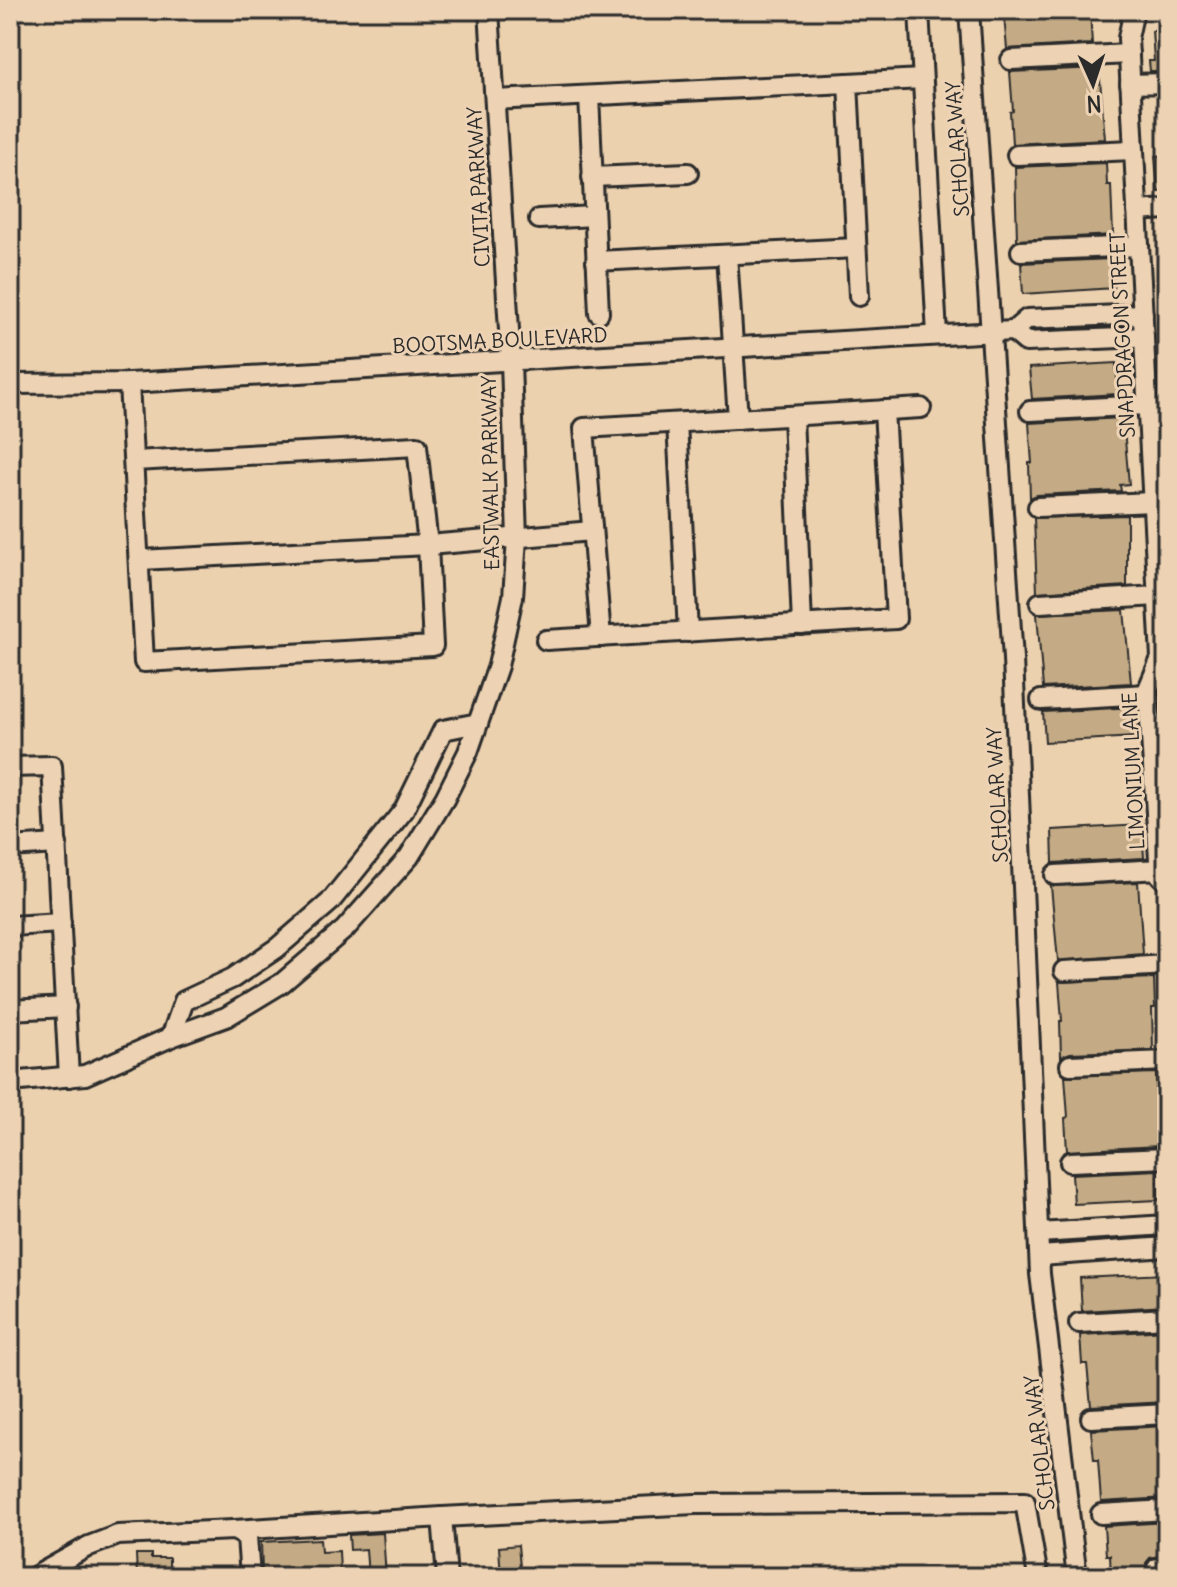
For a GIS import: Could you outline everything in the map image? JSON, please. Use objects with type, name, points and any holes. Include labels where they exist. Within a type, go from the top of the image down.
[{"type":"street","name":"CIVITA PARKWAY","points":[[489,10],[511,362]]},
{"type":"street","points":[[919,10],[937,335]]},
{"type":"street","name":"SCHOLAR WAY","points":[[969,10],[1013,659],[1040,1256],[1077,1577]]},
{"type":"street","name":"SNAPDRAGON STREET","points":[[1134,10],[1128,38],[1130,84],[1147,405],[1159,456],[1153,502],[1164,658]]},
{"type":"street","points":[[1011,60],[1129,54]]},
{"type":"street","points":[[495,100],[922,79]]},
{"type":"street","points":[[848,83],[859,296]]},
{"type":"street","points":[[1130,84],[1167,83]]},
{"type":"street","points":[[589,96],[599,313]]},
{"type":"street","points":[[1017,155],[1134,150]]},
{"type":"street","points":[[592,177],[688,173]]},
{"type":"street","points":[[1137,211],[1167,209]]},
{"type":"street","points":[[539,219],[594,216]]},
{"type":"street","points":[[1021,251],[1139,246]]},
{"type":"street","points":[[596,261],[856,248]]},
{"type":"street","points":[[727,255],[738,419]]},
{"type":"street","points":[[1143,314],[1027,319],[1013,331],[1026,342],[1144,337]]},
{"type":"street","name":"BOOTSMA BOULEVARD","points":[[10,384],[129,383],[1013,331]]},
{"type":"street","name":"EASTWALK PARKWAY","points":[[10,1082],[85,1075],[171,1037],[226,1017],[282,983],[345,929],[409,857],[445,798],[468,752],[498,666],[513,597],[517,538],[511,362]]},
{"type":"street","points":[[129,383],[144,662],[433,646],[428,545],[417,446],[134,461]]},
{"type":"street","points":[[1030,411],[1147,405]]},
{"type":"street","points":[[601,637],[584,428],[921,408]]},
{"type":"street","points":[[546,640],[896,619],[884,410]]},
{"type":"street","points":[[793,416],[802,625]]},
{"type":"street","points":[[677,423],[688,632]]},
{"type":"street","points":[[1038,507],[1153,502]]},
{"type":"street","points":[[140,560],[428,545],[592,531]]},
{"type":"street","points":[[1040,603],[1160,585]]},
{"type":"street","name":"LIMONIUM LANE","points":[[1164,658],[1148,694],[1164,875]]},
{"type":"street","points":[[1041,700],[1148,694]]},
{"type":"street","points":[[171,1037],[184,1001],[233,978],[277,948],[330,902],[404,810],[443,730],[478,723]]},
{"type":"street","points":[[10,767],[52,766],[69,1077]]},
{"type":"street","points":[[10,847],[57,844]]},
{"type":"street","points":[[1055,875],[1164,875]]},
{"type":"street","points":[[10,926],[61,923]]},
{"type":"street","points":[[1064,971],[1167,965]]},
{"type":"street","points":[[10,1010],[66,1007]]},
{"type":"street","points":[[1070,1065],[1167,1061]]},
{"type":"street","points":[[1070,1162],[1167,1158]]},
{"type":"street","points":[[1039,1233],[1167,1225]]},
{"type":"street","points":[[1040,1256],[1167,1247]]},
{"type":"street","points":[[1079,1323],[1167,1318]]},
{"type":"street","points":[[1091,1418],[1167,1414]]},
{"type":"street","points":[[34,1577],[62,1569],[89,1546],[118,1535],[695,1504],[1025,1502],[1038,1577]]},
{"type":"street","points":[[1101,1514],[1167,1510]]},
{"type":"street","points":[[442,1517],[447,1577]]},
{"type":"street","points":[[234,1530],[247,1537],[250,1577]]},
{"type":"building","points":[[1090,11],[1092,44],[1007,49],[1004,16]]},
{"type":"building","points":[[1167,30],[1167,71],[1150,71],[1149,61],[1154,61],[1152,31]]},
{"type":"building","points":[[1099,68],[1105,139],[1012,144],[1010,72]]},
{"type":"building","points":[[1167,155],[1167,191],[1158,192],[1155,156]]},
{"type":"building","points":[[1106,163],[1107,185],[1111,185],[1113,235],[1017,240],[1015,167]]},
{"type":"building","points":[[1112,259],[1114,288],[1023,294],[1021,263]]},
{"type":"building","points":[[1116,363],[1118,394],[1032,399],[1029,368]]},
{"type":"building","points":[[1123,418],[1129,484],[1120,485],[1121,491],[1037,495],[1030,498],[1029,463],[1032,463],[1029,423]]},
{"type":"building","points":[[1127,515],[1127,586],[1037,592],[1034,518]]},
{"type":"building","points":[[1124,610],[1131,683],[1043,688],[1037,614]]},
{"type":"building","points":[[1135,707],[1136,737],[1045,742],[1043,712]]},
{"type":"building","points":[[1142,825],[1144,858],[1053,863],[1052,830]]},
{"type":"building","points":[[1138,882],[1143,954],[1058,961],[1051,886]]},
{"type":"building","points":[[1154,978],[1153,1050],[1070,1053],[1061,1057],[1059,982]]},
{"type":"building","points":[[1156,1073],[1158,1146],[1067,1151],[1065,1076]]},
{"type":"building","points":[[1158,1170],[1158,1200],[1074,1204],[1072,1174]]},
{"type":"building","points":[[1166,1274],[1167,1306],[1082,1311],[1080,1278]]},
{"type":"building","points":[[1167,1330],[1167,1402],[1091,1406],[1087,1364],[1082,1364],[1080,1335]]},
{"type":"building","points":[[1167,1426],[1167,1498],[1101,1502],[1098,1460],[1094,1460],[1091,1430]]},
{"type":"building","points":[[1167,1522],[1167,1562],[1158,1556],[1150,1558],[1146,1563],[1145,1577],[1111,1577],[1104,1526]]},
{"type":"building","points":[[383,1533],[386,1577],[368,1577],[366,1549],[350,1550],[349,1535]]},
{"type":"building","points":[[320,1539],[321,1552],[339,1551],[340,1572],[318,1573],[318,1577],[291,1577],[291,1570],[262,1571],[261,1542]]},
{"type":"building","points":[[518,1545],[521,1577],[501,1577],[499,1547]]},
{"type":"building","points":[[136,1554],[169,1558],[169,1570],[152,1571],[153,1577],[137,1577]]}]
